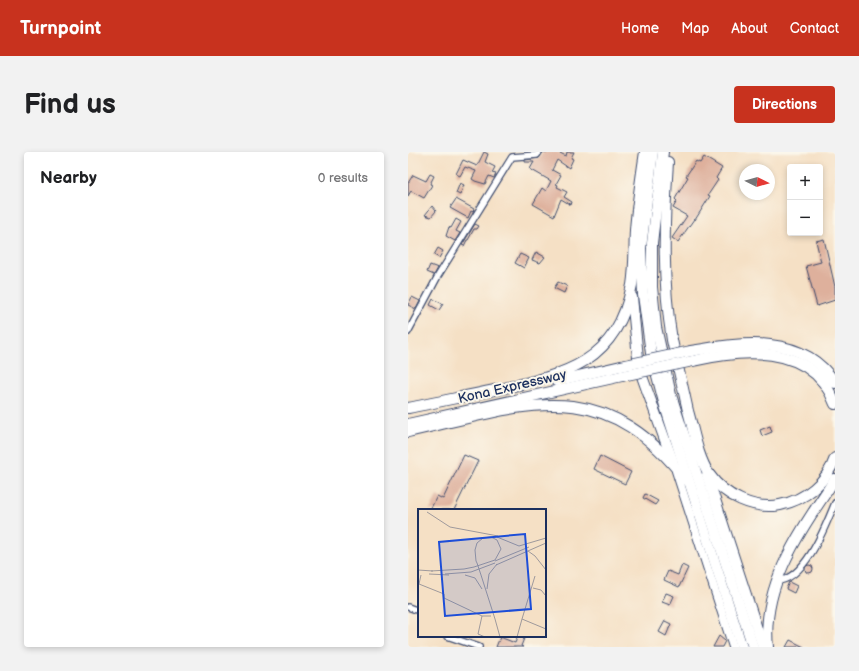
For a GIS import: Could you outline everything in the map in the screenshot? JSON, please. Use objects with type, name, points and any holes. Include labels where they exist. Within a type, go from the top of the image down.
[{"type":"highway","points":[[645,152],[635,229],[632,283],[634,324],[639,368],[675,466]]},
{"type":"highway","points":[[653,152],[642,248],[645,323],[655,374],[742,647]]},
{"type":"highway","points":[[663,152],[652,243],[652,287],[656,327],[671,395],[753,647]]},
{"type":"highway","points":[[668,152],[665,207],[665,251],[672,339],[697,445],[763,647]]},
{"type":"highway","points":[[408,408],[544,379],[566,372],[599,350],[612,334],[625,310],[632,283]]},
{"type":"highway","points":[[621,371],[692,356],[735,344],[771,344],[782,346],[809,358],[824,369],[835,383]]},
{"type":"highway","points":[[692,356],[768,354],[785,357],[800,363],[818,377],[829,392],[835,404]]},
{"type":"highway","name":"Kona Expressway","points":[[408,415],[621,371]]},
{"type":"highway","name":"Kona Expressway","points":[[408,424],[621,371]]},
{"type":"highway","points":[[408,432],[525,407],[549,404],[570,405],[595,410],[624,422],[646,437],[675,466],[691,487]]},
{"type":"highway","points":[[704,464],[715,481],[733,495],[752,504],[769,506],[787,503],[805,496],[823,479],[835,458]]},
{"type":"highway","points":[[768,647],[769,610],[776,581],[802,532],[835,479]]},
{"type":"street","points":[[408,332],[438,276],[512,157],[537,156],[539,152]]},
{"type":"street","points":[[675,466],[734,647]]},
{"type":"street","points":[[776,581],[785,580],[790,577],[809,557],[826,526],[835,503]]},
{"type":"street","points":[[408,607],[418,611]]},
{"type":"street","points":[[450,637],[479,647]]},
{"type":"building","points":[[484,152],[488,154],[485,162],[495,167],[492,173],[496,174],[494,178],[489,176],[485,184],[475,181],[472,179],[476,171],[465,167],[460,176],[456,174],[463,160],[477,166]]},
{"type":"building","points":[[543,152],[558,152],[566,156],[567,152],[574,152],[569,168],[557,160],[552,170],[561,175],[556,184],[558,185],[557,187],[567,192],[564,197],[572,202],[571,205],[561,199],[554,216],[533,204],[542,188],[546,191],[551,181],[530,169],[534,162],[525,162],[525,160],[539,158]]},
{"type":"building","points":[[704,157],[722,168],[716,178],[718,180],[708,195],[710,196],[695,220],[694,219],[678,242],[672,238],[687,216],[673,208],[677,201],[675,199],[688,177],[686,176],[696,161],[700,163]]},
{"type":"building","points":[[430,174],[434,176],[430,184],[432,185],[424,198],[411,191],[408,196],[408,183],[413,175],[426,181]]},
{"type":"building","points":[[460,183],[464,185],[460,195],[456,193]]},
{"type":"building","points":[[456,199],[474,209],[473,212],[471,211],[468,218],[450,208]]},
{"type":"building","points":[[432,206],[436,211],[431,217],[425,215]]},
{"type":"building","points":[[456,219],[461,222],[456,231],[460,233],[455,241],[446,236],[449,227],[451,228]]},
{"type":"building","points":[[475,224],[479,226],[477,229],[474,229],[464,246],[462,245]]},
{"type":"building","points":[[824,239],[835,287],[835,300],[817,306],[806,266],[821,262],[816,241]]},
{"type":"building","points":[[438,248],[443,251],[439,258],[434,255]]},
{"type":"building","points":[[536,252],[545,257],[540,263],[532,260]]},
{"type":"building","points":[[520,254],[529,258],[524,268],[515,263]]},
{"type":"building","points":[[430,265],[438,268],[434,275],[427,272]]},
{"type":"building","points":[[558,282],[567,286],[564,293],[554,288]]},
{"type":"building","points":[[412,297],[420,301],[416,309],[408,305]]},
{"type":"building","points":[[433,299],[443,304],[439,310],[430,305]]},
{"type":"building","points":[[770,426],[772,432],[762,436],[760,430]]},
{"type":"building","points":[[464,455],[478,461],[454,509],[430,509],[437,496],[443,499]]},
{"type":"building","points":[[600,456],[631,472],[625,484],[594,469]]},
{"type":"building","points":[[645,494],[658,501],[655,505],[643,498]]},
{"type":"building","points":[[682,565],[688,568],[679,587],[664,580],[668,571],[678,575]]},
{"type":"building","points":[[807,565],[811,565],[813,569],[811,573],[807,573],[805,571],[805,567]]},
{"type":"building","points":[[789,582],[797,586],[794,593],[786,589]]},
{"type":"building","points":[[666,593],[674,596],[670,605],[662,602]]},
{"type":"building","points":[[665,621],[671,624],[666,636],[659,632]]},
{"type":"building","points":[[719,636],[725,641],[722,647],[713,647]]},
{"type":"building","points":[[500,637],[515,643],[518,637],[525,637],[521,646],[523,647],[496,647]]},
{"type":"building","points":[[790,640],[804,647],[786,647]]}]
